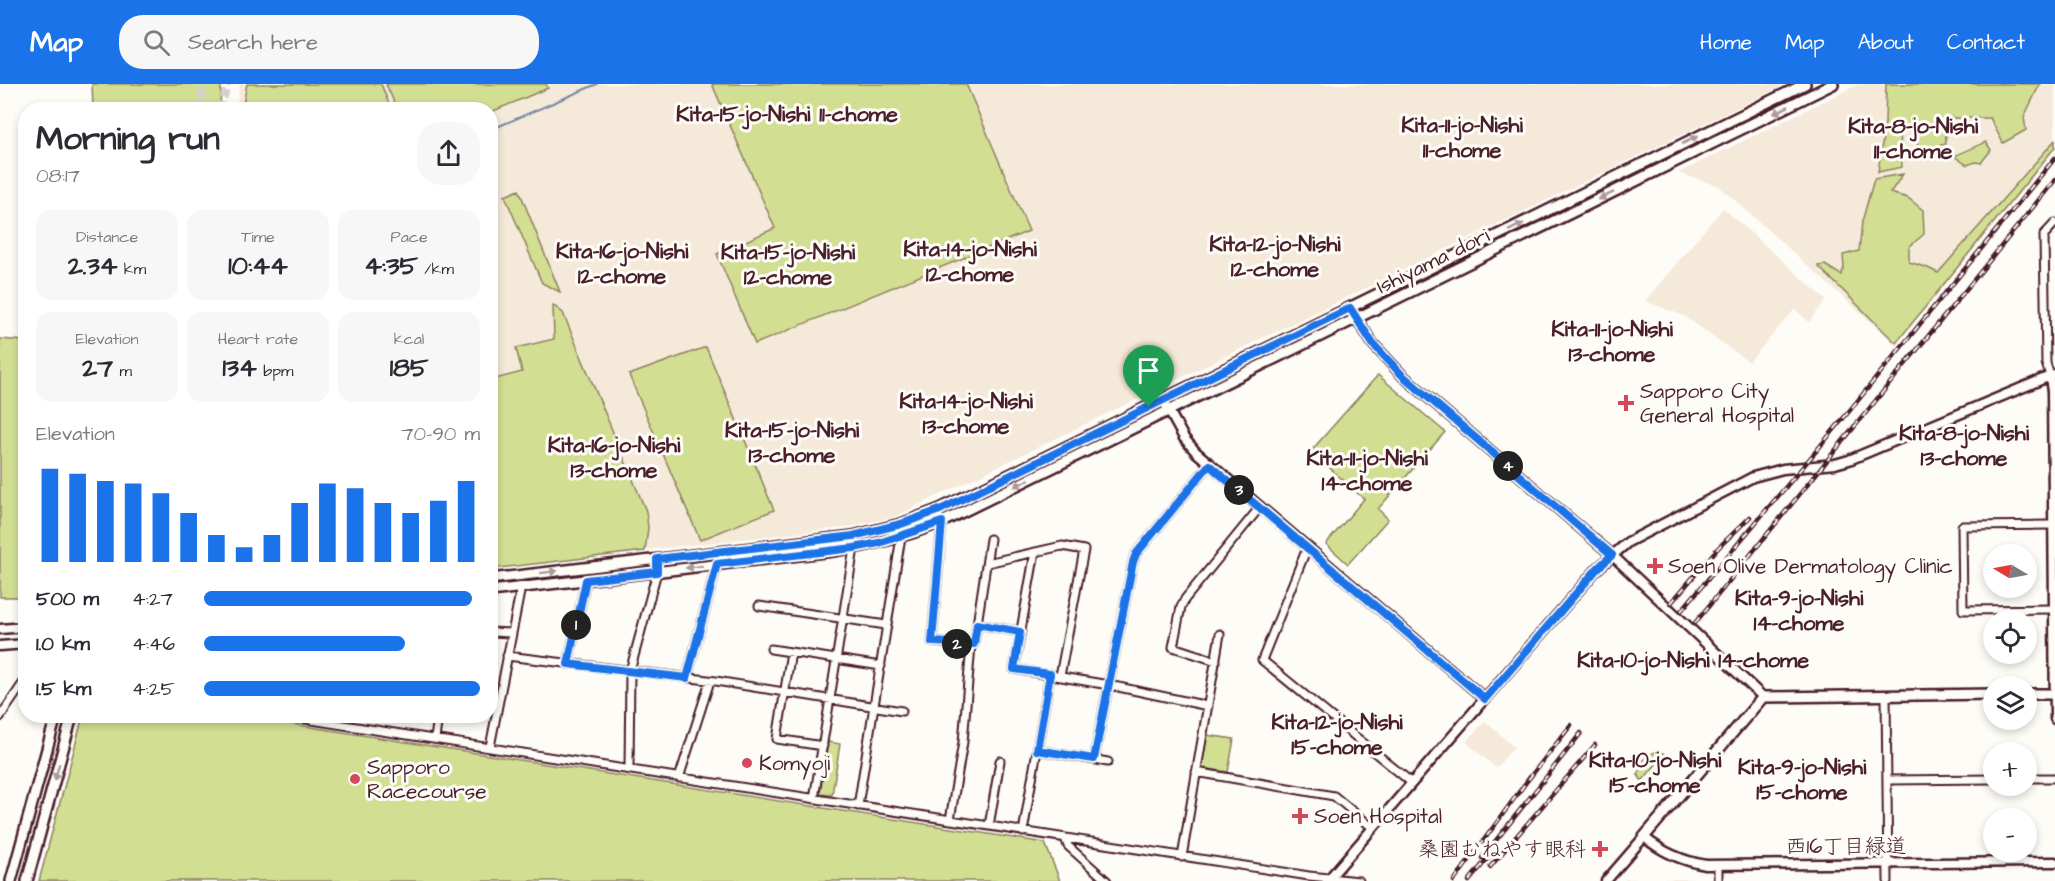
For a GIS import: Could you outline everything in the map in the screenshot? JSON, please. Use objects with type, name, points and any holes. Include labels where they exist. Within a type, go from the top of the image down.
[{"type":"main road","name":"Ishiyama dori","points":[[498,578],[853,536],[901,524],[940,510],[1805,84]]},
{"type":"main road","name":"Ishiyama dori","points":[[498,590],[854,548],[901,537],[942,522],[1833,84]]},
{"type":"main road","points":[[1644,837],[1763,697],[1983,694]]},
{"type":"main road","points":[[2037,694],[2055,694]]},
{"type":"main road","points":[[11,881],[54,723]]},
{"type":"main road","points":[[27,881],[70,723]]},
{"type":"street","points":[[2055,223],[2044,236],[2046,363],[2053,375],[2055,719]]},
{"type":"street","points":[[1350,308],[1378,351],[1402,375],[1612,555],[1763,697]]},
{"type":"street","points":[[1328,879],[1597,569],[1628,542],[1753,477],[1777,470],[1835,464],[1849,460],[2053,375]]},
{"type":"street","points":[[1163,400],[1184,438],[1209,465],[1485,699]]},
{"type":"street","points":[[1094,759],[1136,554],[1209,465]]},
{"type":"street","points":[[1216,661],[1173,647],[1181,607],[1185,599],[1260,507]]},
{"type":"street","points":[[942,522],[932,642],[971,645]]},
{"type":"street","points":[[2054,525],[1962,526],[1963,610],[2055,609]]},
{"type":"street","points":[[814,799],[854,548],[853,536]]},
{"type":"street","points":[[858,806],[901,537]]},
{"type":"street","points":[[950,820],[963,742],[971,645],[974,644],[990,539]]},
{"type":"street","points":[[987,563],[1062,546],[1084,550],[1060,676]]},
{"type":"street","points":[[1307,548],[1262,660],[1412,783]]},
{"type":"street","points":[[1035,552],[1014,669],[1109,685],[1208,706]]},
{"type":"street","points":[[629,769],[630,671],[657,572],[657,559]]},
{"type":"street","points":[[687,678],[717,564]]},
{"type":"street","points":[[568,664],[586,580]]},
{"type":"street","points":[[498,704],[521,587]]},
{"type":"street","points":[[759,606],[886,625]]},
{"type":"street","points":[[977,624],[1020,632]]},
{"type":"street","points":[[0,629],[18,628]]},
{"type":"street","points":[[498,632],[512,633]]},
{"type":"street","points":[[1182,856],[1220,634]]},
{"type":"street","points":[[0,646],[18,645]]},
{"type":"street","points":[[771,649],[880,666]]},
{"type":"street","points":[[791,652],[777,739],[823,746]]},
{"type":"street","points":[[507,656],[785,691],[902,711]]},
{"type":"street","points":[[1023,832],[1050,674]]},
{"type":"street","points":[[679,778],[710,681]]},
{"type":"street","points":[[0,717],[18,691]]},
{"type":"street","points":[[1886,696],[1888,881]]},
{"type":"street","points":[[351,723],[435,739],[1023,832],[1328,879],[1359,881]]},
{"type":"street","points":[[435,739],[437,723]]},
{"type":"street","points":[[490,747],[494,723]]},
{"type":"street","points":[[1037,750],[1108,762]]},
{"type":"street","points":[[989,826],[1000,761]]},
{"type":"street","points":[[1196,772],[1334,796],[1373,828]]},
{"type":"street","points":[[2037,778],[2055,778]]},
{"type":"street","points":[[1887,780],[1983,779]]},
{"type":"street","points":[[1606,881],[1644,837]]},
{"type":"street","name":"西16丁目緑道","points":[[1644,837],[1660,849],[1679,858],[1693,863],[1718,865],[2055,862]]},
{"type":"street","points":[[1065,838],[1068,846],[1107,881]]},
{"type":"street","points":[[1718,865],[1718,881]]},
{"type":"shaded area","points":[[240,84],[1786,84],[894,517],[848,527],[498,567],[498,102],[237,102]]},
{"type":"shaded area","points":[[1859,84],[2055,84],[2055,150],[1896,345],[1719,186],[1678,173]]},
{"type":"shaded area","points":[[1723,208],[1826,300],[1809,322],[1795,309],[1749,362],[1684,316],[1645,301]]},
{"type":"shaded area","points":[[1485,721],[1514,747],[1496,768],[1466,742]]},
{"type":"shaded area","points":[[1626,879],[1705,879],[1705,881],[1624,881]]},
{"type":"green space","points":[[92,84],[221,84],[220,102],[93,102]]},
{"type":"green space","points":[[247,84],[381,84],[388,102],[243,102]]},
{"type":"green space","points":[[386,84],[546,84],[548,88],[498,109],[498,102],[394,102]]},
{"type":"green space","points":[[712,84],[966,84],[1029,231],[755,344],[717,254],[775,228]]},
{"type":"green space","points":[[1886,84],[2040,84],[2024,117],[2026,130],[2003,143],[1990,118],[1945,118],[1946,144],[1918,150],[1916,130],[1900,131],[1902,167],[1878,172],[1885,123]]},
{"type":"green space","points":[[2055,140],[2055,147],[1896,343],[1818,266],[1825,265],[1841,275],[1844,268],[1843,255],[1859,251],[1862,222],[1874,179],[1903,174],[1890,193],[1908,198],[1923,210],[1924,234],[1909,247],[1909,262],[1938,273]]},
{"type":"green space","points":[[1986,142],[1991,150],[1981,163],[1967,165],[1954,156]]},
{"type":"green space","points":[[519,190],[560,292],[542,283],[505,196]]},
{"type":"green space","points":[[553,305],[563,313],[646,511],[648,528],[645,551],[498,568],[498,378],[522,372],[516,348],[554,339]]},
{"type":"green space","points":[[0,339],[18,340],[18,597],[0,597]]},
{"type":"green space","points":[[706,347],[774,510],[700,540],[629,375]]},
{"type":"green space","points":[[1378,375],[1445,432],[1378,509],[1388,519],[1348,564],[1326,544],[1364,499],[1311,451]]},
{"type":"green space","name":"Sapporo Racecourse","points":[[81,723],[285,723],[1045,843],[1060,881],[39,881]]},
{"type":"green space","points":[[1206,735],[1234,739],[1228,772],[1203,768]]},
{"type":"green space","points":[[828,742],[840,744],[832,795],[820,794]]},
{"type":"green space","points":[[1658,751],[1665,754],[1642,781],[1638,775],[1642,762],[1646,757]]},
{"type":"waterway","points":[[498,127],[597,84]]},
{"type":"tunnel","points":[[201,102],[205,84]]},
{"type":"tunnel","points":[[223,102],[227,84]]},
{"type":"railway","points":[[1681,611],[1833,431],[2055,158]]},
{"type":"railway","points":[[1695,623],[2055,180]]},
{"type":"railway","points":[[1671,603],[1718,548],[1750,517]]},
{"type":"railway","points":[[1454,881],[1571,725]]},
{"type":"railway","points":[[1482,858],[1581,733]]},
{"type":"railway","points":[[1490,867],[1595,745]]},
{"type":"railway","points":[[1469,881],[1492,853]]},
{"type":"place","name":"Sapporo City General Hospital","points":[[1626,403]]},
{"type":"place","name":"Soen Olive Dermatology Clinic","points":[[1655,566]]},
{"type":"place","name":"Komyoji","points":[[747,763]]},
{"type":"place","name":"Sapporo Racecourse","points":[[355,779]]},
{"type":"place","name":"Soen Hospital","points":[[1300,816]]},
{"type":"place","name":"桑園むねやす眼科","points":[[1600,849]]},
{"type":"district","name":"Kita-15-jo-Nishi 11-chome","points":[[787,114]]},
{"type":"district","name":"Kita-11-jo-Nishi 11-chome","points":[[1462,138]]},
{"type":"district","name":"Kita-8-jo-Nishi 11-chome","points":[[1913,138]]},
{"type":"district","name":"Kita-12-jo-Nishi 12-chome","points":[[1275,256]]},
{"type":"district","name":"Kita-14-jo-Nishi 12-chome","points":[[970,262]]},
{"type":"district","name":"Kita-16-jo-Nishi 12-chome","points":[[622,264]]},
{"type":"district","name":"Kita-15-jo-Nishi 12-chome","points":[[788,264]]},
{"type":"district","name":"Kita-11-jo-Nishi 13-chome","points":[[1612,342]]},
{"type":"district","name":"Kita-14-jo-Nishi 13-chome","points":[[966,414]]},
{"type":"district","name":"Kita-15-jo-Nishi 13-chome","points":[[792,442]]},
{"type":"district","name":"Kita-8-jo-Nishi 13-chome","points":[[1964,446]]},
{"type":"district","name":"Kita-16-jo-Nishi 13-chome","points":[[614,458]]},
{"type":"district","name":"Kita-11-jo-Nishi 14-chome","points":[[1367,470]]},
{"type":"district","name":"Kita-9-jo-Nishi 14-chome","points":[[1799,610]]},
{"type":"district","name":"Kita-10-jo-Nishi 14-chome","points":[[1693,660]]},
{"type":"district","name":"Kita-12-jo-Nishi 15-chome","points":[[1337,734]]},
{"type":"district","name":"Kita-10-jo-Nishi 15-chome","points":[[1655,772]]},
{"type":"district","name":"Kita-9-jo-Nishi 15-chome","points":[[1802,780]]},
{"type":"route","points":[[1350,308],[1383,357],[1402,375],[1612,555],[1597,569],[1485,699],[1209,465],[1136,554],[1094,759],[1037,750],[1050,674],[1014,669],[1020,632],[977,624],[974,644],[932,642],[942,522],[879,543],[854,548],[717,564],[687,678],[568,664],[586,580],[657,572],[657,559],[853,536],[901,524],[940,510],[1149,407],[1350,308]]}]
